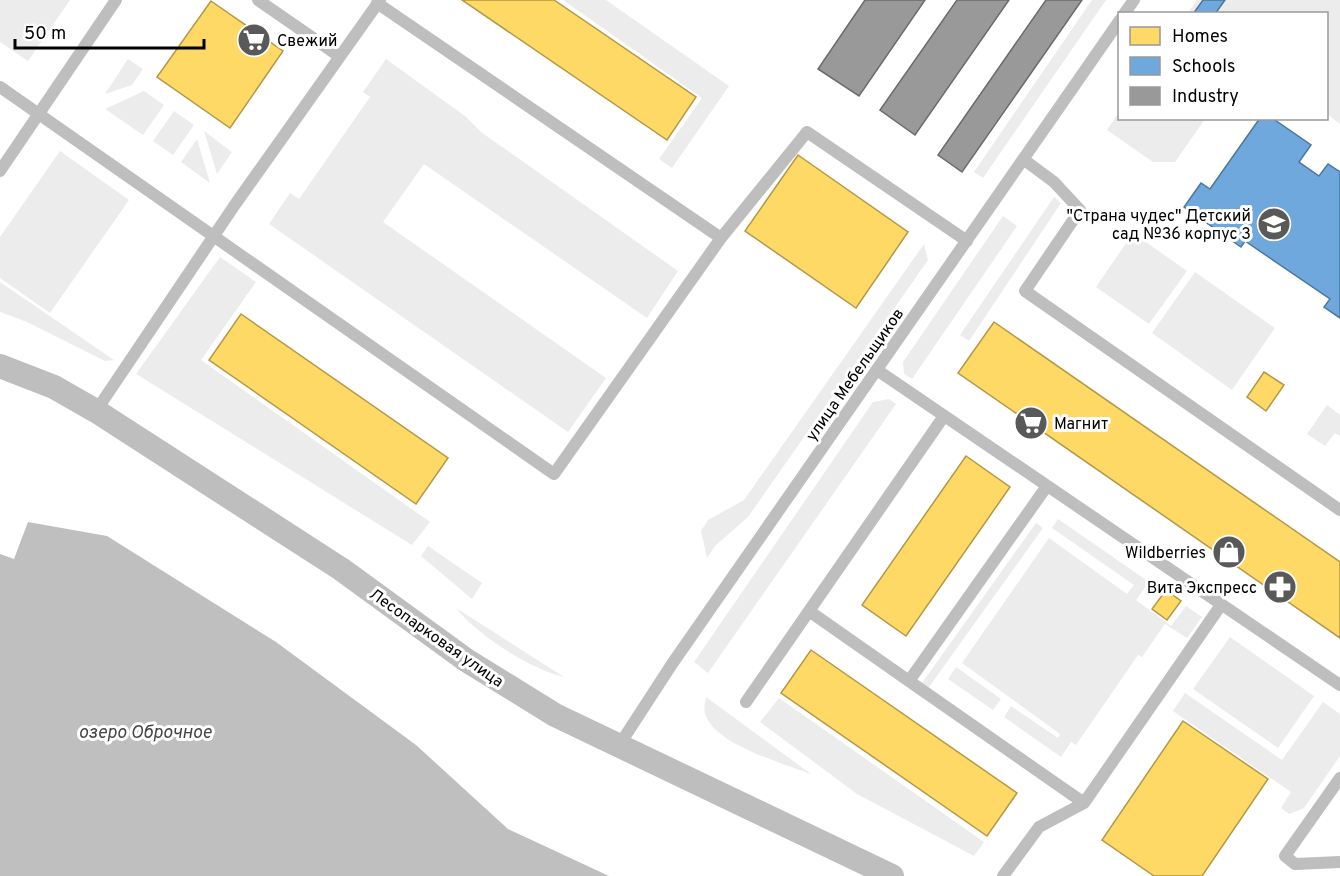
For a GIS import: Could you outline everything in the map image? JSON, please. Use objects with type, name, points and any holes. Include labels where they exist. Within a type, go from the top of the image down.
[{"type":"street","name":"Лесопарковая улица","points":[[0,366],[54,387],[96,411],[341,569],[466,660],[555,715],[892,876]]},
{"type":"lane","points":[[0,171],[116,0]]},
{"type":"lane","points":[[258,0],[339,56]]},
{"type":"lane","points":[[96,411],[214,235],[379,1],[721,238]]},
{"type":"lane","name":"улица Мебельщиков","points":[[618,747],[672,664],[1118,21]]},
{"type":"lane","points":[[0,87],[554,474],[721,238],[807,132],[967,242]]},
{"type":"lane","points":[[1023,159],[1054,182],[1080,210],[1025,291],[1340,510]]},
{"type":"lane","points":[[878,370],[1340,686]]},
{"type":"lane","points":[[746,702],[944,416]]},
{"type":"lane","points":[[909,681],[1047,486]]},
{"type":"lane","points":[[1003,876],[1039,827],[1084,804],[1221,605]]},
{"type":"lane","points":[[809,611],[1084,804]]},
{"type":"lane","points":[[1340,778],[1285,856],[1294,864],[1340,862]]},
{"type":"shaded area","points":[[0,0],[70,0],[28,61],[0,42]]},
{"type":"shaded area","points":[[563,0],[606,0],[729,86],[672,168],[659,159],[702,98]]},
{"type":"shaded area","points":[[1092,0],[1106,0],[983,178],[974,172]]},
{"type":"shaded area","points":[[1197,0],[1340,0],[1340,124],[1328,115],[1328,12],[1188,12]]},
{"type":"shaded area","points":[[128,59],[143,69],[132,85],[105,94]]},
{"type":"shaded area","points":[[386,59],[465,116],[481,132],[678,271],[647,318],[424,164],[383,222],[606,378],[568,432],[269,224],[290,193],[299,199],[370,97],[363,92]]},
{"type":"shaded area","points":[[144,91],[164,105],[143,135],[105,109]]},
{"type":"shaded area","points":[[174,111],[194,125],[173,155],[153,141]]},
{"type":"shaded area","points":[[1118,114],[1118,120],[1204,120],[1175,162],[1153,162],[1107,130]]},
{"type":"shaded area","points":[[204,131],[232,152],[217,174]]},
{"type":"shaded area","points":[[197,139],[210,183],[181,162]]},
{"type":"shaded area","points":[[60,151],[129,200],[50,313],[0,278],[0,237]]},
{"type":"shaded area","points":[[1054,197],[1061,203],[969,341],[960,335]]},
{"type":"shaded area","points":[[1003,216],[1017,226],[912,379],[904,374],[903,362]]},
{"type":"shaded area","points":[[1133,233],[1187,271],[1149,324],[1096,287]]},
{"type":"shaded area","points":[[924,244],[928,260],[748,517],[715,546],[707,558],[701,531],[708,520],[744,500]]},
{"type":"shaded area","points":[[220,257],[256,282],[201,360],[430,522],[412,545],[136,374]]},
{"type":"shaded area","points":[[1195,272],[1275,328],[1232,390],[1152,333]]},
{"type":"shaded area","points":[[0,282],[114,360],[105,361],[27,322],[0,312]]},
{"type":"shaded area","points":[[889,399],[896,404],[708,673],[694,662],[873,402]]},
{"type":"shaded area","points":[[1327,405],[1340,415],[1340,436],[1335,433],[1325,446],[1307,434]]},
{"type":"shaded area","points":[[1058,519],[1149,582],[1136,600],[1171,626],[1186,606],[1202,617],[1187,638],[1165,624],[1142,657],[1138,655],[1076,745],[1071,742],[1061,757],[1004,717],[1011,706],[1058,738],[1060,734],[962,663],[1049,538],[1127,594],[1134,585],[1052,528]]},
{"type":"shaded area","points":[[1036,523],[1043,528],[929,687],[922,683]]},
{"type":"shaded area","points":[[428,546],[482,583],[472,599],[421,556]]},
{"type":"shaded area","points":[[456,608],[564,677],[536,667],[505,650],[477,629]]},
{"type":"shaded area","points":[[1230,637],[1314,696],[1278,748],[1193,689]]},
{"type":"shaded area","points":[[956,667],[1001,699],[993,710],[948,679]]},
{"type":"shaded area","points":[[1185,693],[1282,760],[1323,702],[1340,714],[1340,756],[1304,808],[1289,814],[1281,808],[1291,792],[1173,711]]},
{"type":"shaded area","points":[[706,697],[811,774],[752,752],[723,736],[712,726],[706,716],[704,709]]},
{"type":"shaded area","points":[[779,698],[984,842],[974,856],[857,794],[760,722]]},
{"type":"water","name":"озеро Оброчное","points":[[28,522],[107,536],[276,642],[416,745],[508,829],[609,876],[0,876],[0,554],[14,559]]},
{"type":"building: Homes","points":[[462,0],[554,0],[696,97],[667,140]]},
{"type":"building: Homes","points":[[211,1],[283,51],[230,128],[157,77]]},
{"type":"building: Homes","points":[[798,155],[908,232],[856,308],[745,231]]},
{"type":"building: Homes","points":[[241,314],[448,458],[416,504],[209,360]]},
{"type":"building: Homes","points":[[994,322],[1340,562],[1340,638],[958,373]]},
{"type":"building: Homes","points":[[1264,372],[1284,385],[1266,411],[1247,397]]},
{"type":"building: Homes","points":[[966,456],[1010,487],[906,636],[862,605]]},
{"type":"building: Homes","points":[[1166,590],[1181,601],[1167,620],[1152,609]]},
{"type":"building: Homes","points":[[811,650],[1017,793],[987,836],[781,693]]},
{"type":"building: Homes","points":[[1183,721],[1268,779],[1202,876],[1154,876],[1102,840]]},
{"type":"building: Schools","points":[[1203,0],[1225,0],[1216,12],[1194,12]]},
{"type":"building: Schools","name":"\"Страна чудес\" Детский сад №36 корпус 3","points":[[1259,120],[1275,120],[1311,145],[1299,162],[1319,176],[1328,164],[1340,172],[1340,318],[1324,307],[1330,299],[1245,241],[1241,247],[1184,207],[1201,183],[1210,189]]},
{"type":"building: Industry","points":[[865,0],[925,0],[859,96],[818,69]]},
{"type":"building: Industry","points":[[957,0],[1009,0],[915,135],[880,110]]},
{"type":"building: Industry","points":[[1046,0],[1082,0],[962,172],[938,155]]},
{"type":"place","name":"Свежий","points":[[254,40]]},
{"type":"place","name":"\"Страна чудес\" Детский сад №36 корпус 3","points":[[1274,224]]},
{"type":"place","name":"Магнит","points":[[1031,423]]},
{"type":"place","name":"Wildberries","points":[[1229,552]]},
{"type":"place","name":"Вита Экспресс","points":[[1280,587]]}]
